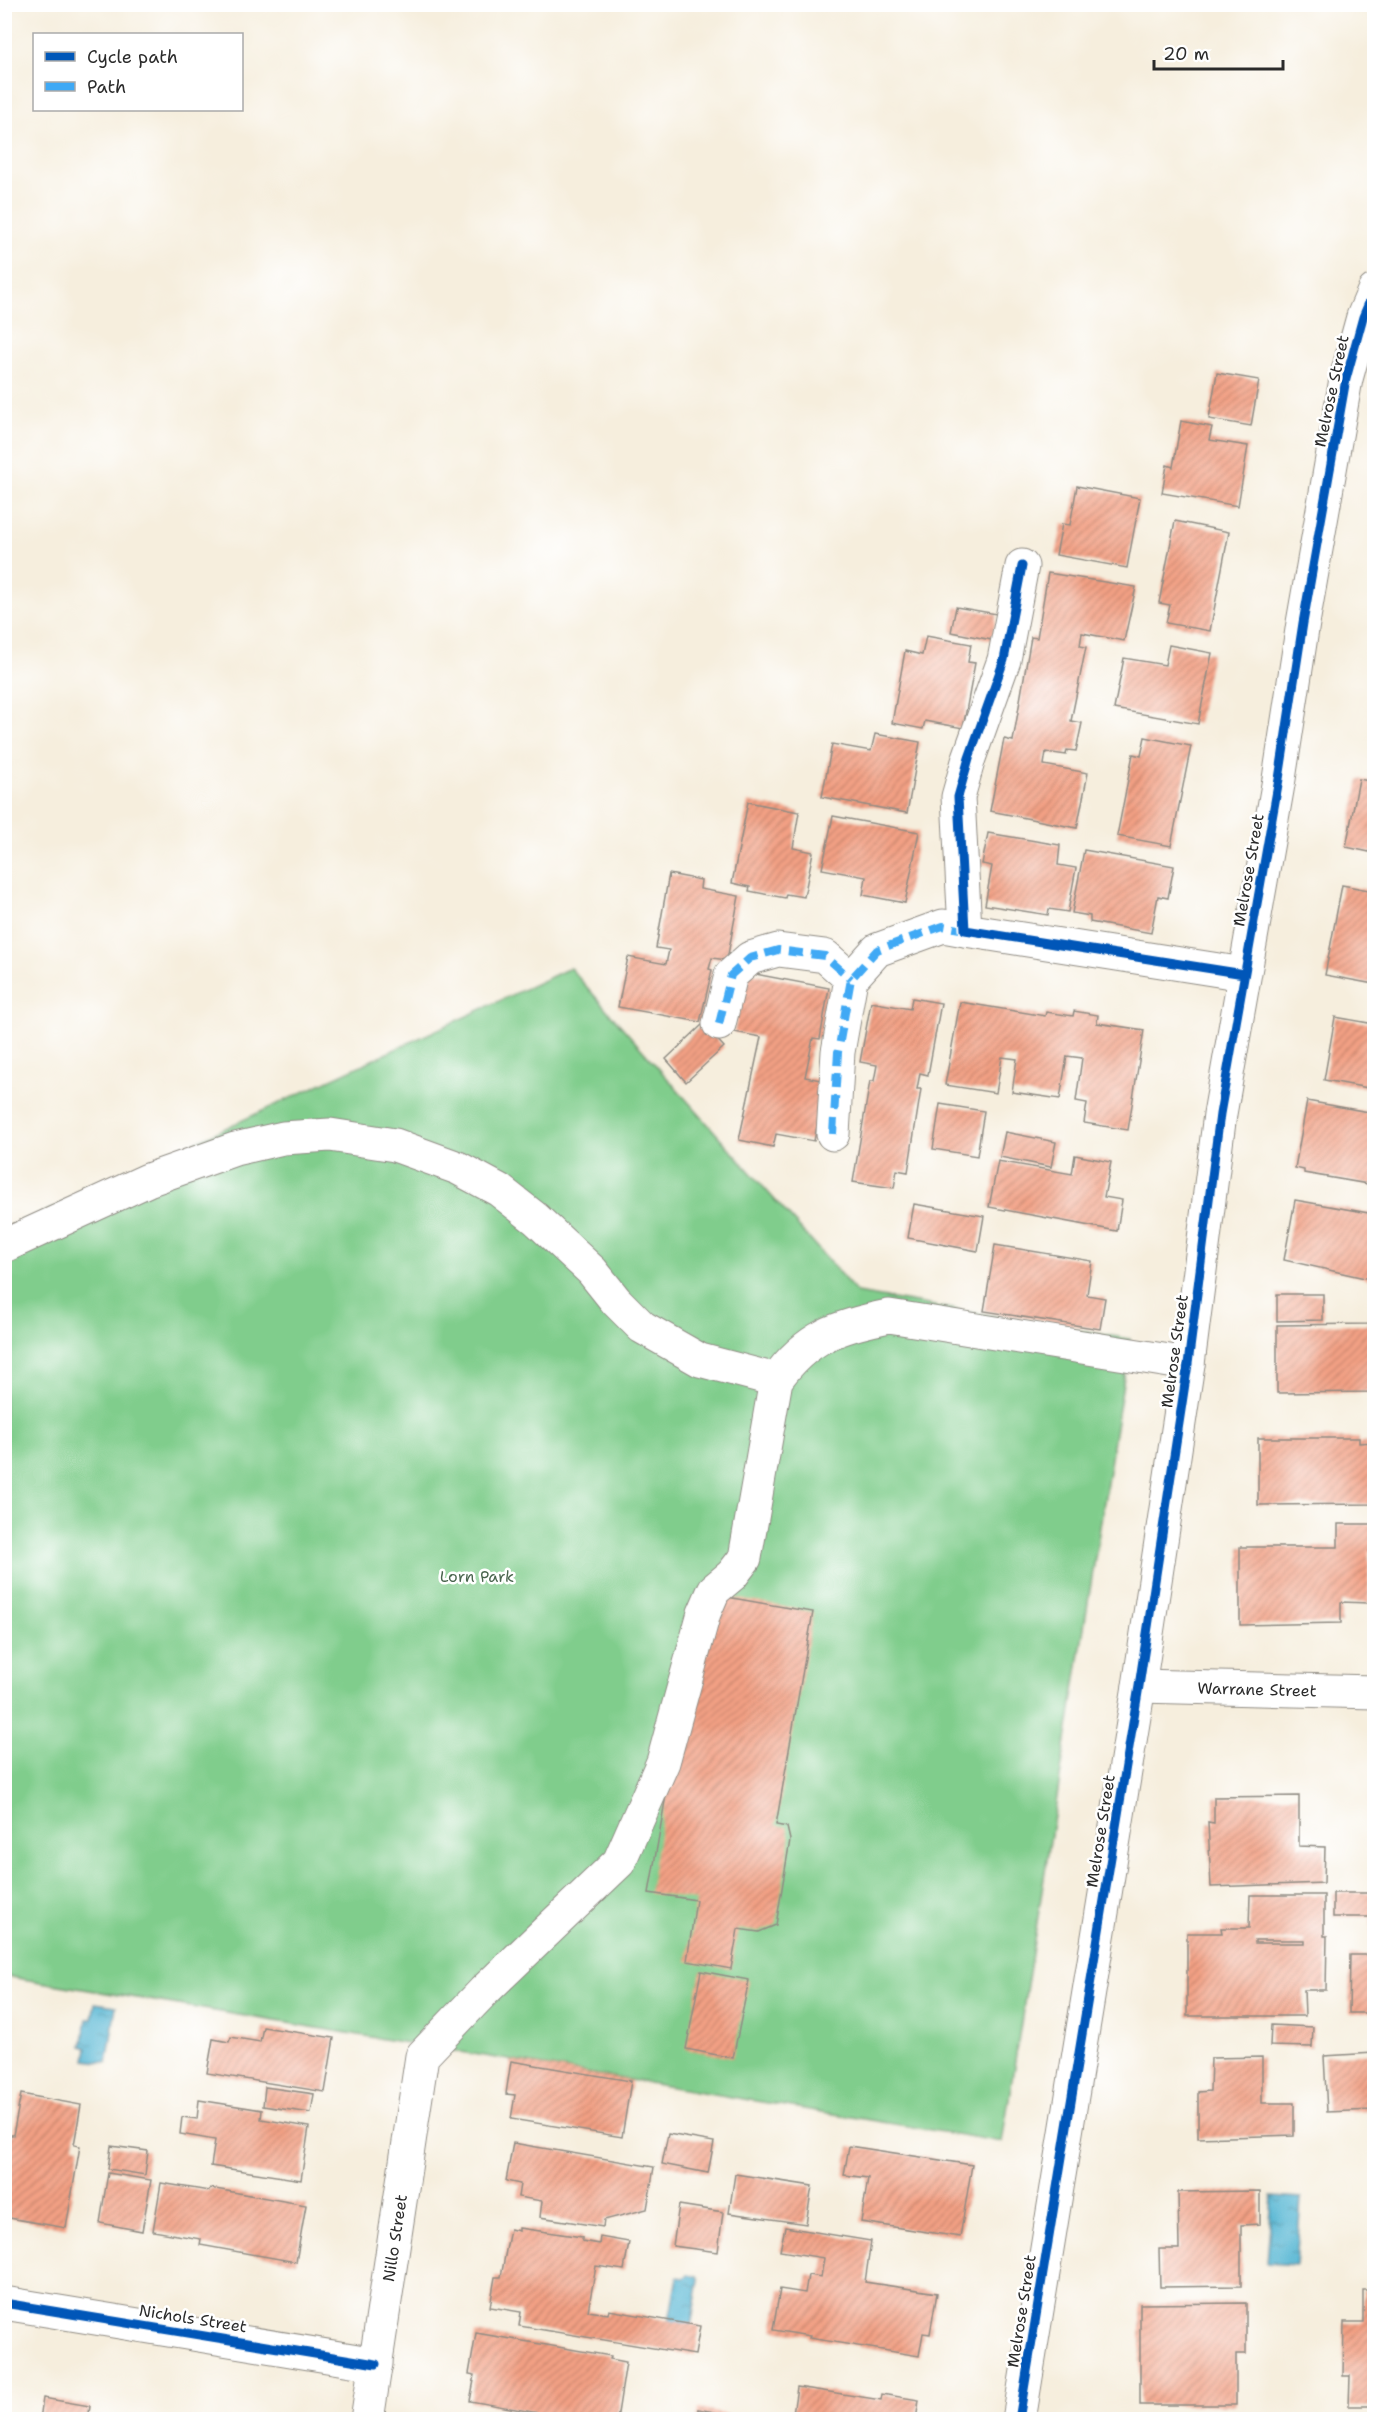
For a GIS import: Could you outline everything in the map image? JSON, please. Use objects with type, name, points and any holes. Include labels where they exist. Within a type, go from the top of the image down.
[{"type":"street","name":"Melrose Street","points":[[1019,2420],[1139,1686],[1188,1364],[1220,1114],[1280,779],[1303,623],[1346,379],[1363,317],[1374,291]]},
{"type":"street","points":[[965,930],[958,797],[969,758],[1004,660],[1022,566]]},
{"type":"street","points":[[833,1134],[838,1052],[851,979],[877,950],[943,926],[1244,974]]},
{"type":"street","points":[[719,1024],[731,975],[750,958],[778,950],[825,956],[851,979]]},
{"type":"street","points":[[4,1246],[148,1180],[235,1149],[284,1138],[330,1135],[395,1144],[458,1168],[499,1190],[536,1219],[592,1271],[616,1302],[642,1327],[700,1360],[776,1380],[788,1362],[809,1345],[845,1325],[889,1316],[1188,1364]]},
{"type":"street","name":"Nillo Street","points":[[367,2420],[422,2056],[484,1991],[619,1862],[663,1762],[704,1613],[714,1590],[732,1575],[745,1558],[776,1380]]},
{"type":"street","name":"Warrane Street","points":[[1139,1686],[1374,1692]]},
{"type":"street","name":"Nichols Street","points":[[4,2303],[376,2364]]},
{"type":"green space","name":"Lorn Park","points":[[570,968],[857,1293],[1130,1339],[1002,2142],[5,1976],[4,1231]]},
{"type":"water","points":[[95,2003],[116,2006],[107,2063],[85,2060],[87,2048],[82,2046],[87,2019],[92,2019]]},
{"type":"water","points":[[1272,2196],[1301,2198],[1296,2265],[1267,2263]]},
{"type":"water","points":[[688,2274],[697,2276],[699,2280],[690,2331],[668,2327],[677,2277],[685,2278]]},
{"type":"building","points":[[1217,373],[1259,380],[1251,426],[1209,419]]},
{"type":"building","points":[[1181,421],[1212,427],[1209,440],[1248,446],[1238,506],[1162,493],[1167,465],[1173,467]]},
{"type":"building","points":[[1077,486],[1140,498],[1127,568],[1056,555],[1062,524],[1070,525]]},
{"type":"building","points":[[1175,521],[1229,532],[1210,631],[1166,623],[1170,605],[1159,603]]},
{"type":"building","points":[[1048,573],[1136,587],[1124,641],[1082,633],[1080,646],[1086,647],[1071,721],[1082,723],[1076,751],[1067,750],[1066,755],[1046,752],[1044,765],[1088,773],[1077,828],[990,811],[1004,739],[1013,741],[1031,637],[1037,638]]},
{"type":"building","points":[[956,607],[997,614],[992,640],[951,632]]},
{"type":"building","points":[[926,636],[971,644],[968,662],[975,663],[963,728],[925,721],[923,729],[892,723],[905,651],[922,655]]},
{"type":"building","points":[[1169,645],[1212,653],[1198,724],[1114,709],[1124,658],[1165,665]]},
{"type":"building","points":[[875,734],[920,742],[907,813],[822,797],[832,744],[871,751]]},
{"type":"building","points":[[1145,737],[1191,746],[1171,846],[1117,836],[1133,754],[1141,756]]},
{"type":"building","points":[[1359,779],[1374,782],[1374,853],[1346,847]]},
{"type":"building","points":[[748,802],[799,812],[793,848],[813,852],[804,897],[786,894],[785,898],[749,891],[750,887],[732,883]]},
{"type":"building","points":[[833,816],[919,832],[905,903],[863,895],[866,877],[822,869]]},
{"type":"building","points":[[988,833],[1060,845],[1058,865],[1076,868],[1068,912],[1049,909],[1048,915],[985,905],[992,866],[982,864]]},
{"type":"building","points":[[1084,850],[1174,866],[1168,898],[1158,896],[1151,933],[1090,922],[1090,916],[1072,913]]},
{"type":"building","points":[[669,874],[701,880],[700,889],[739,896],[727,960],[712,958],[709,969],[712,970],[700,1022],[618,1007],[628,957],[666,964],[669,950],[656,948]]},
{"type":"building","points":[[1342,885],[1374,891],[1374,984],[1325,975]]},
{"type":"building","points":[[745,972],[829,988],[820,1039],[813,1038],[805,1077],[826,1081],[814,1141],[776,1134],[773,1147],[739,1140],[761,1037],[734,1032]]},
{"type":"building","points":[[912,998],[941,1003],[928,1075],[920,1073],[917,1089],[921,1089],[908,1172],[897,1170],[894,1188],[853,1182],[870,1081],[874,1081],[877,1065],[860,1062],[871,1002],[910,1009]]},
{"type":"building","points":[[960,1002],[1045,1016],[1046,1012],[1073,1016],[1074,1011],[1098,1015],[1097,1023],[1144,1030],[1128,1130],[1084,1123],[1087,1103],[1076,1101],[1082,1058],[1067,1056],[1060,1099],[1012,1092],[1017,1059],[1002,1057],[996,1093],[945,1085]]},
{"type":"building","points":[[1335,1017],[1374,1024],[1374,1089],[1324,1080]]},
{"type":"building","points":[[703,1024],[724,1047],[686,1082],[666,1059]]},
{"type":"building","points":[[1307,1101],[1374,1113],[1374,1185],[1304,1173],[1304,1170],[1295,1168]]},
{"type":"building","points":[[940,1104],[984,1111],[977,1156],[933,1149]]},
{"type":"building","points":[[1005,1132],[1056,1142],[1051,1167],[1000,1157]]},
{"type":"building","points":[[1075,1155],[1111,1162],[1104,1197],[1122,1200],[1117,1231],[989,1207],[998,1161],[1072,1174]]},
{"type":"building","points":[[1295,1200],[1374,1214],[1374,1280],[1284,1260]]},
{"type":"building","points":[[914,1204],[984,1216],[978,1251],[908,1238]]},
{"type":"building","points":[[995,1245],[1092,1261],[1087,1295],[1105,1298],[1100,1329],[984,1311]]},
{"type":"building","points":[[1277,1294],[1323,1294],[1323,1320],[1277,1321]]},
{"type":"building","points":[[1369,1312],[1374,1312],[1374,1392],[1277,1393],[1277,1325],[1369,1324]]},
{"type":"building","points":[[1258,1438],[1359,1438],[1359,1443],[1374,1442],[1374,1504],[1258,1505]]},
{"type":"building","points":[[1338,1524],[1374,1524],[1374,1551],[1369,1551],[1369,1603],[1341,1602],[1341,1623],[1240,1625],[1240,1547],[1338,1547]]},
{"type":"building","points":[[721,1596],[813,1612],[776,1825],[787,1827],[790,1840],[776,1925],[759,1932],[738,1929],[731,1969],[687,1961],[696,1900],[649,1893],[680,1715]]},
{"type":"building","points":[[1299,1796],[1299,1846],[1325,1847],[1324,1883],[1211,1887],[1208,1822],[1214,1823],[1214,1797]]},
{"type":"building","points":[[1333,1893],[1374,1893],[1374,2013],[1349,2013],[1350,1955],[1371,1955],[1371,1917],[1333,1917]]},
{"type":"building","points":[[1250,1895],[1324,1895],[1324,1936],[1327,1936],[1326,1990],[1304,1990],[1305,2016],[1187,2016],[1187,1933],[1222,1933],[1221,1928],[1249,1928]],"holes":[[[1255,1940],[1305,1940],[1305,1943],[1255,1943]]]},
{"type":"building","points":[[701,1971],[749,1980],[733,2058],[686,2049]]},
{"type":"building","points":[[1271,2025],[1313,2027],[1312,2047],[1270,2046]]},
{"type":"building","points":[[263,2027],[334,2038],[325,2092],[207,2073],[213,2039],[229,2042],[231,2037],[260,2042]]},
{"type":"building","points":[[1374,2053],[1374,2110],[1327,2112],[1324,2056]]},
{"type":"building","points":[[1262,2057],[1262,2103],[1294,2103],[1294,2135],[1198,2138],[1198,2092],[1210,2091],[1211,2058]]},
{"type":"building","points":[[511,2061],[631,2081],[622,2137],[511,2119],[515,2095],[506,2094]]},
{"type":"building","points":[[265,2087],[314,2094],[311,2113],[263,2106]]},
{"type":"building","points":[[21,2094],[81,2105],[74,2145],[80,2146],[66,2228],[4,2217],[4,2164],[10,2135],[13,2135]]},
{"type":"building","points":[[199,2100],[262,2110],[261,2119],[309,2127],[301,2180],[211,2166],[215,2140],[180,2134],[182,2117],[197,2119]]},
{"type":"building","points":[[668,2134],[714,2142],[708,2173],[662,2164]]},
{"type":"building","points":[[513,2143],[654,2167],[647,2209],[604,2220],[603,2227],[540,2217],[542,2201],[518,2197],[520,2184],[506,2181]]},
{"type":"building","points":[[111,2146],[148,2151],[145,2175],[108,2169]]},
{"type":"building","points":[[849,2146],[972,2165],[960,2237],[861,2222],[868,2178],[844,2175]]},
{"type":"building","points":[[108,2173],[151,2180],[142,2231],[100,2223]]},
{"type":"building","points":[[735,2174],[812,2186],[806,2224],[729,2213]]},
{"type":"building","points":[[161,2183],[209,2191],[210,2188],[306,2205],[296,2262],[200,2245],[201,2239],[153,2231]]},
{"type":"building","points":[[1260,2191],[1260,2224],[1241,2225],[1241,2286],[1160,2287],[1159,2249],[1179,2249],[1178,2192]]},
{"type":"building","points":[[679,2205],[723,2212],[718,2252],[673,2246]]},
{"type":"building","points":[[785,2227],[871,2241],[865,2282],[937,2293],[930,2334],[923,2333],[919,2356],[773,2330],[780,2289],[805,2293],[808,2275],[821,2277],[824,2258],[780,2251]]},
{"type":"building","points":[[519,2228],[582,2237],[582,2241],[599,2244],[600,2237],[629,2242],[624,2270],[596,2266],[588,2311],[608,2314],[609,2310],[700,2326],[695,2355],[519,2326],[521,2312],[490,2307],[495,2277],[501,2277],[510,2229],[519,2231]]},
{"type":"building","points":[[1363,2290],[1374,2290],[1374,2406],[1349,2406],[1350,2376],[1343,2376],[1344,2322],[1363,2322]]},
{"type":"building","points":[[1246,2303],[1246,2354],[1236,2354],[1236,2405],[1140,2405],[1140,2304]]},
{"type":"building","points":[[476,2333],[611,2356],[610,2359],[626,2362],[617,2420],[578,2420],[470,2401],[475,2375],[469,2374]]},
{"type":"building","points":[[797,2387],[881,2400],[882,2394],[919,2400],[916,2420],[792,2420]]},
{"type":"building","points":[[43,2398],[90,2406],[88,2420],[40,2420]]},
{"type":"building","points":[[698,2409],[740,2417],[739,2420],[696,2420]]},
{"type":"marked path","points":[[833,1134],[838,1052],[851,979],[877,950],[943,926],[965,930]]},
{"type":"marked path","points":[[719,1024],[731,975],[750,958],[778,950],[825,956],[851,979]]},
{"type":"cycle path","points":[[1019,2420],[1139,1686],[1188,1364],[1220,1114],[1346,379],[1363,317],[1374,291]]},
{"type":"cycle path","points":[[1022,566],[1004,660],[969,758],[958,797],[965,930],[1244,974]]},
{"type":"cycle path","points":[[4,2303],[376,2364]]}]
